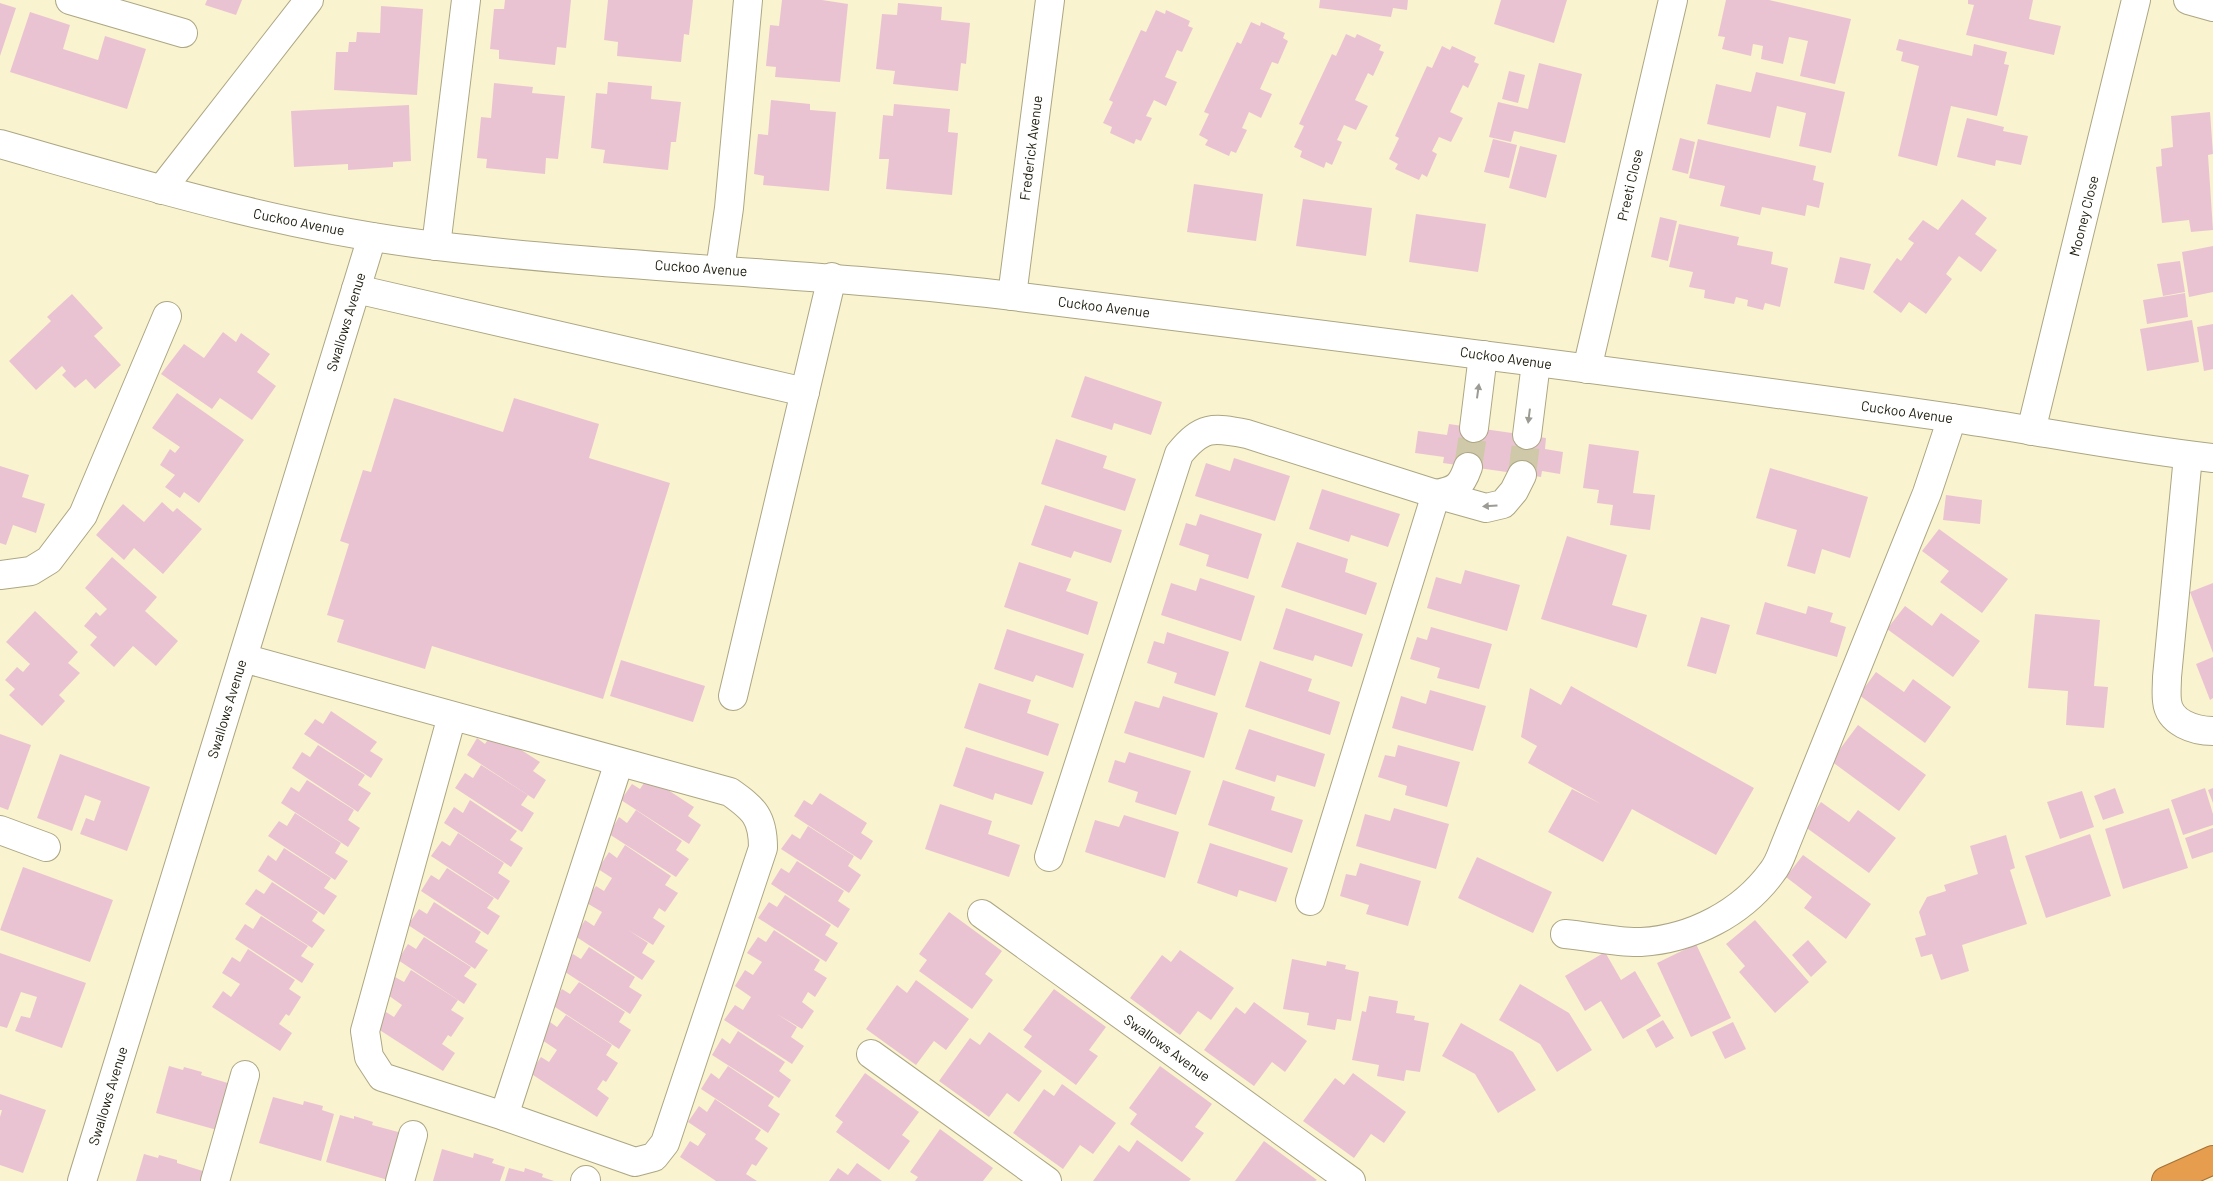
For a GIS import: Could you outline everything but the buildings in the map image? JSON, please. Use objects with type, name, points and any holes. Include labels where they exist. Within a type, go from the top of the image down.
[{"type":"highway","points":[[2166,1181],[2213,1160]]},
{"type":"street","points":[[70,0],[183,34]]},
{"type":"street","points":[[161,190],[309,0]]},
{"type":"street","points":[[436,246],[466,0]]},
{"type":"street","points":[[720,270],[729,208],[748,0]]},
{"type":"street","name":"Frederick Avenue","points":[[1012,296],[1050,0]]},
{"type":"street","name":"Preeti Close","points":[[1587,370],[1673,0]]},
{"type":"street","name":"Mooney Close","points":[[2031,431],[2136,0]]},
{"type":"street","points":[[2188,0],[2213,7]]},
{"type":"street","name":"Cuckoo Avenue","points":[[0,144],[161,190],[269,218],[372,237],[436,246],[832,278],[1012,296],[1484,355],[1952,418],[2200,457]]},
{"type":"street","name":"Swallows Avenue","points":[[82,1181],[372,237]]},
{"type":"street","points":[[734,696],[832,278]]},
{"type":"street","points":[[356,289],[805,392]]},
{"type":"street","points":[[0,575],[31,571],[48,560],[83,515],[166,316]]},
{"type":"street","points":[[1474,428],[1484,355]]},
{"type":"street","points":[[1527,435],[1536,363]]},
{"type":"street","points":[[1565,934],[1641,942],[1679,935],[1710,924],[1736,910],[1773,871],[1784,848],[1927,493],[1952,418]]},
{"type":"street","points":[[1049,857],[1178,454],[1194,436],[1220,428],[1247,434],[1486,508],[1502,504],[1514,491],[1522,475]]},
{"type":"street","points":[[2200,457],[2167,677],[2166,703],[2175,718],[2191,729],[2213,731]]},
{"type":"street","points":[[1436,494],[1452,491],[1463,481],[1468,467]]},
{"type":"street","points":[[1310,901],[1436,494]]},
{"type":"street","points":[[243,658],[730,792],[752,808],[763,830],[763,848],[664,1143],[654,1157],[635,1162],[504,1116],[382,1077],[368,1057],[365,1031],[452,716]]},
{"type":"street","points":[[504,1116],[619,762]]},
{"type":"street","points":[[0,830],[46,848]]},
{"type":"street","name":"Swallows Avenue","points":[[982,914],[1351,1181]]},
{"type":"street","points":[[871,1054],[1047,1181]]},
{"type":"street","points":[[215,1181],[245,1075]]},
{"type":"street","points":[[400,1181],[413,1135]]},
{"type":"tunnel","points":[[1468,467],[1474,428]]},
{"type":"tunnel","points":[[1522,475],[1527,435]]}]
